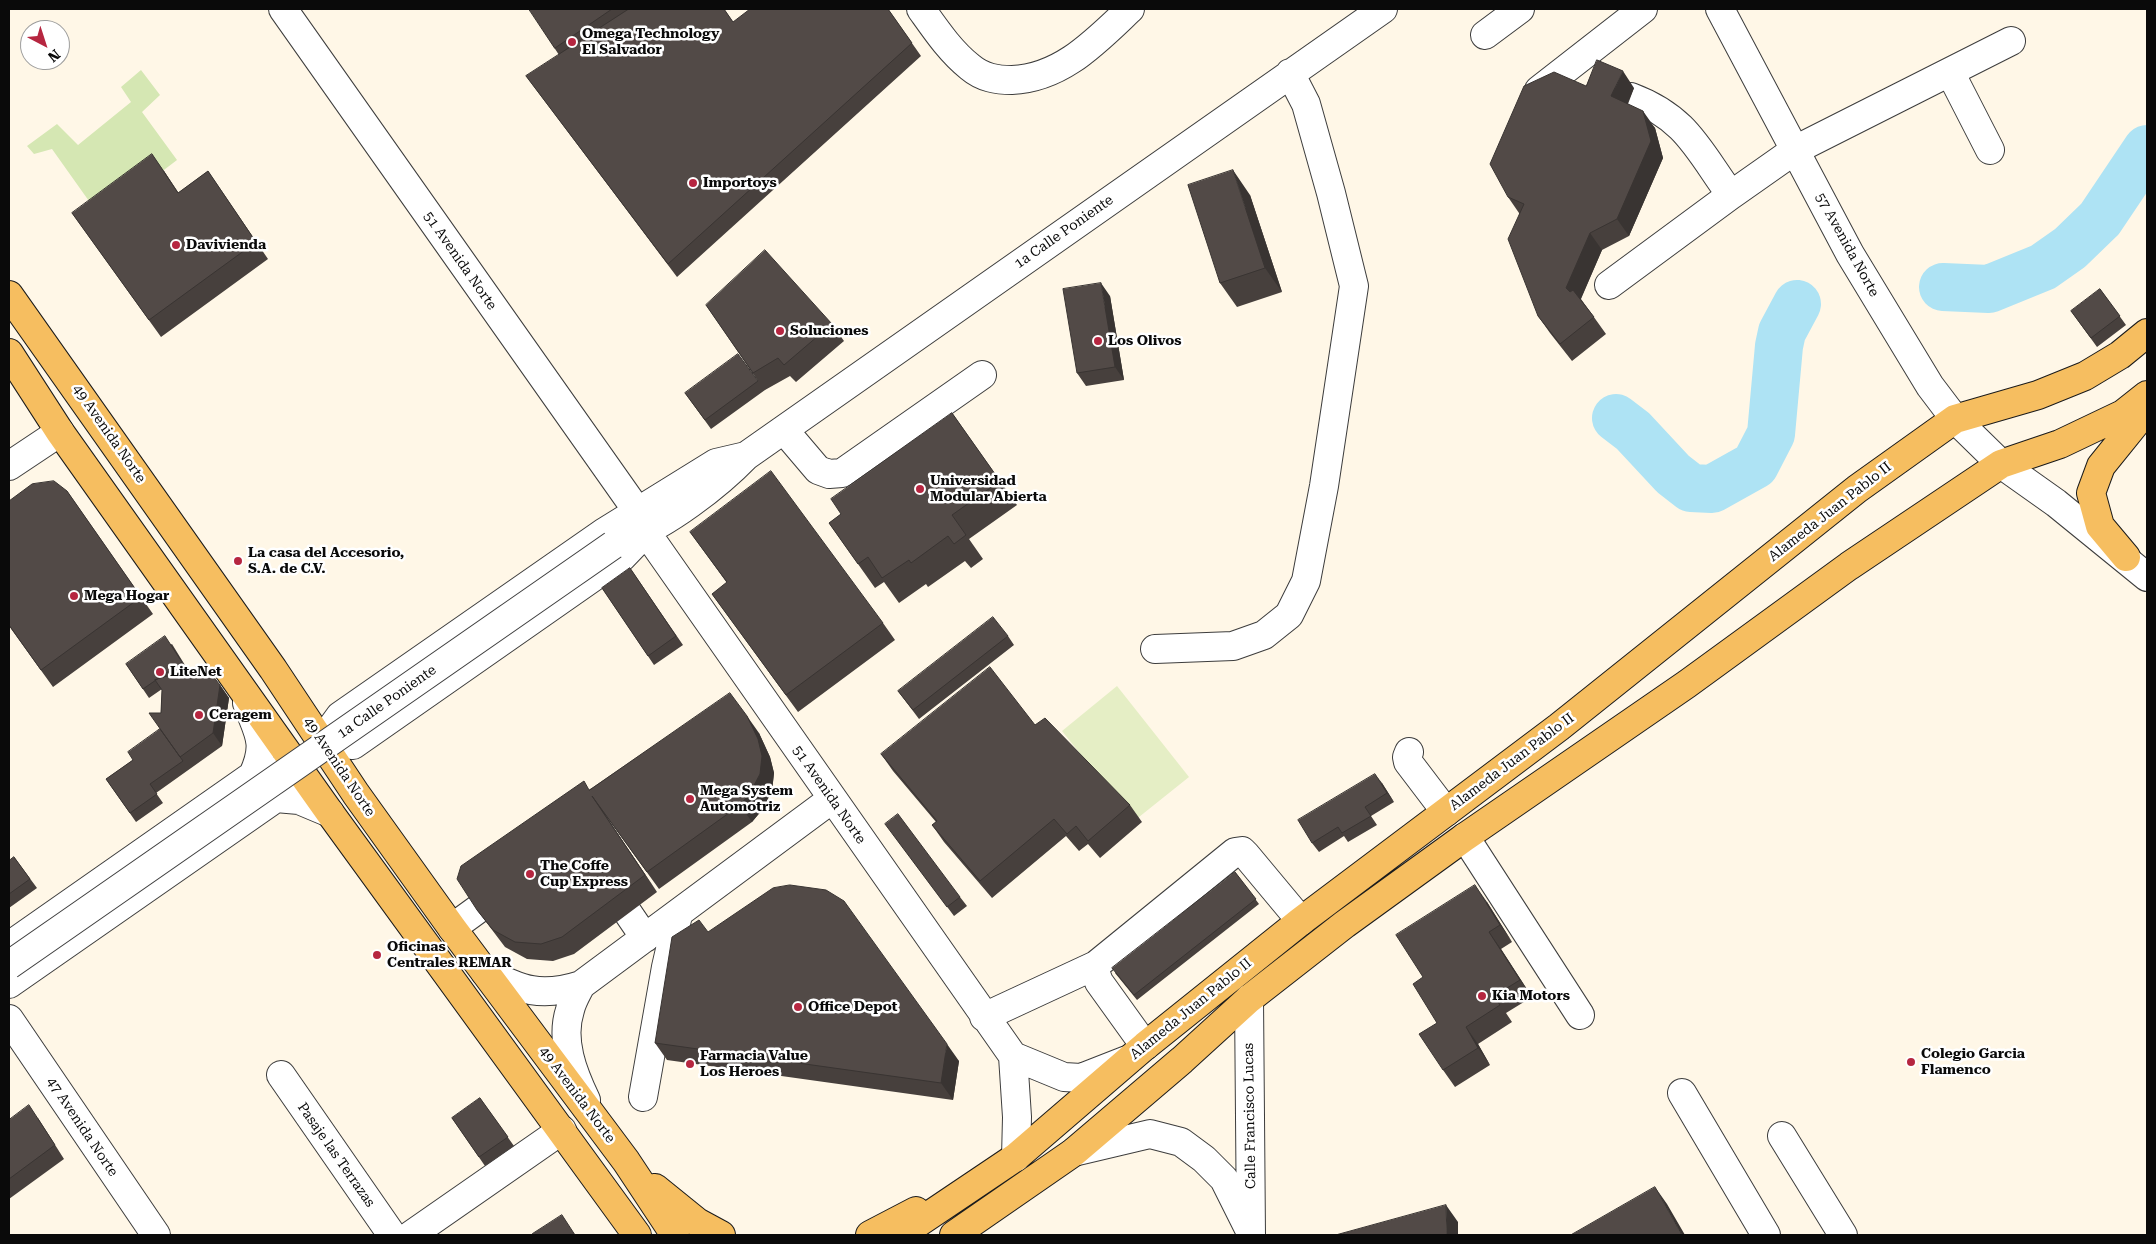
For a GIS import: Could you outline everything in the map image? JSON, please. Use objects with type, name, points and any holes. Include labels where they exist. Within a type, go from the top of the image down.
[{"type":"main road","name":"49 Avenida Norte","points":[[9,295],[273,669],[356,794],[452,928],[596,1119],[675,1235]]},
{"type":"main road","name":"Alameda Juan Pablo II","points":[[900,1235],[1016,1157],[1138,1052],[1301,921],[1681,632],[1857,488],[1954,419],[2038,395],[2085,376],[2120,355],[2147,333]]},
{"type":"main road","points":[[9,354],[60,432],[330,813],[618,1206],[637,1235]]},
{"type":"main road","name":"Alameda Juan Pablo II","points":[[954,1235],[1074,1152],[1249,1000],[1346,924],[1465,837],[1687,684],[1849,566],[2001,464],[2060,444],[2123,414],[2147,395]]},
{"type":"main road","points":[[2126,557],[2100,526],[2091,493],[2102,466],[2147,408]]},
{"type":"main road","points":[[977,1235],[1074,1152]]},
{"type":"main road","points":[[870,1235],[1016,1157]]},
{"type":"main road","points":[[626,1161],[662,1194],[697,1222],[721,1235]]},
{"type":"main road","points":[[618,1206],[621,1235]]},
{"type":"street","name":"51 Avenida Norte","points":[[283,9],[1013,1056]]},
{"type":"street","points":[[922,9],[942,40],[965,63],[994,80],[1028,79],[1058,69],[1093,44],[1130,9]]},
{"type":"street","name":"1a Calle Poniente","points":[[9,965],[613,545],[642,522],[726,477],[746,456],[1383,9]]},
{"type":"street","points":[[1485,35],[1520,9]]},
{"type":"street","points":[[1539,90],[1582,72],[1643,9]]},
{"type":"street","name":"57 Avenida Norte","points":[[1720,9],[1850,254],[1930,386],[1954,419],[2001,464],[2126,557],[2147,577]]},
{"type":"street","points":[[1609,285],[1795,150],[2011,40]]},
{"type":"street","points":[[1950,72],[1990,150]]},
{"type":"street","points":[[1155,649],[1233,646],[1264,636],[1289,615],[1306,581],[1324,486],[1354,286],[1306,104],[1290,73]]},
{"type":"street","points":[[1631,97],[1653,105],[1668,115],[1700,147],[1731,195]]},
{"type":"street","points":[[784,430],[818,470],[829,474],[842,473],[982,375]]},
{"type":"street","points":[[9,466],[60,432]]},
{"type":"street","name":"1a Calle Poniente","points":[[273,669],[307,708],[323,714],[340,716],[604,533],[642,522]]},
{"type":"street","name":"1a Calle Poniente","points":[[356,794],[348,779],[348,768],[358,741],[622,558],[642,522]]},
{"type":"street","points":[[242,689],[262,744],[260,759],[253,775]]},
{"type":"street","points":[[340,716],[333,722],[332,727],[339,740],[346,745],[353,745],[358,741]]},
{"type":"street","points":[[1409,752],[1408,762],[1446,812]]},
{"type":"street","points":[[9,946],[253,775],[263,770],[271,771],[280,783],[281,790],[276,798],[9,984]]},
{"type":"street","points":[[276,798],[299,800],[330,813]]},
{"type":"street","points":[[485,972],[519,989],[539,993],[560,992],[581,985],[832,799]]},
{"type":"street","points":[[1465,837],[1580,1015]]},
{"type":"street","points":[[984,1016],[1096,966],[1235,852],[1242,851],[1246,855],[1301,921]]},
{"type":"street","points":[[452,928],[477,909],[500,897],[536,888]]},
{"type":"street","points":[[82,895],[101,920]]},
{"type":"street","points":[[628,913],[641,941],[657,948],[664,959],[666,967]]},
{"type":"street","points":[[643,1097],[666,967],[679,913]]},
{"type":"street","points":[[1016,1157],[1017,1116],[1013,1056],[1064,1077],[1081,1078],[1138,1052],[1099,982],[1096,966]]},
{"type":"street","points":[[581,985],[569,1011],[566,1035],[575,1076],[596,1119]]},
{"type":"street","name":"Calle Francisco Lucas","points":[[1249,1000],[1251,1234]]},
{"type":"street","name":"47 Avenida Norte","points":[[9,1019],[156,1235]]},
{"type":"street","name":"Pasaje las Terrazas","points":[[281,1076],[392,1235]]},
{"type":"street","points":[[1682,1093],[1766,1235]]},
{"type":"street","points":[[411,1235],[562,1130]]},
{"type":"street","name":"Calle Francisco Lucas","points":[[1074,1152],[1150,1134],[1181,1142],[1204,1159],[1224,1179],[1251,1234]]},
{"type":"street","points":[[1782,1136],[1842,1235]]},
{"type":"green space","points":[[141,70],[160,95],[142,112],[177,160],[101,218],[52,149],[34,154],[27,146],[57,124],[78,145],[131,102],[121,87]]},
{"type":"green space","points":[[1117,686],[1189,777],[1134,821],[1062,731]]},
{"type":"building","points":[[529,9],[612,9],[555,48]]},
{"type":"building","name":"Importoys","points":[[629,9],[724,9],[733,22],[750,9],[888,9],[912,43],[668,264],[526,76]]},
{"type":"building","points":[[1597,60],[1623,71],[1611,96],[1643,111],[1651,141],[1617,219],[1590,233],[1566,288],[1570,292],[1573,290],[1594,317],[1560,344],[1538,316],[1508,239],[1524,204],[1508,197],[1490,164],[1524,86],[1554,72],[1586,86]]},
{"type":"building","name":"Davivienda","points":[[152,154],[178,193],[208,171],[256,242],[149,320],[72,213]]},
{"type":"building","points":[[1233,170],[1265,268],[1220,283],[1188,185]]},
{"type":"building","name":"Soluciones","points":[[765,250],[832,324],[784,365],[778,358],[753,373],[706,305]]},
{"type":"building","name":"Los Olivos","points":[[1101,283],[1115,367],[1077,373],[1063,289]]},
{"type":"building","points":[[2100,289],[2120,316],[2091,338],[2071,311]]},
{"type":"building","points":[[738,354],[758,381],[705,420],[685,393]]},
{"type":"building","points":[[952,413],[1000,481],[952,515],[966,535],[954,544],[948,536],[911,563],[909,560],[882,578],[868,557],[858,564],[829,523],[841,514],[831,499]]},
{"type":"building","points":[[771,471],[883,623],[786,695],[712,594],[727,582],[690,532]]},
{"type":"building","name":"Mega Hogar","points":[[54,481],[67,491],[141,597],[41,670],[9,625],[9,501],[32,484]]},
{"type":"building","points":[[630,568],[676,636],[648,656],[602,588]]},
{"type":"building","points":[[993,617],[1008,636],[913,710],[898,691]]},
{"type":"building","name":"LiteNet","points":[[165,636],[182,662],[143,689],[126,664]]},
{"type":"building","name":"Ceragem","points":[[204,665],[220,685],[213,733],[180,757],[149,713],[161,713],[162,690],[155,680]]},
{"type":"building","points":[[990,667],[1035,725],[1045,718],[1130,805],[1088,841],[1076,826],[1067,834],[1054,819],[980,881],[932,825],[937,821],[881,754]]},
{"type":"building","points":[[730,693],[747,716],[758,739],[762,756],[760,774],[750,793],[740,805],[647,872],[592,796],[645,875],[562,937],[541,944],[515,942],[493,930],[477,910],[457,879],[461,866],[584,781],[589,790]]},
{"type":"building","points":[[160,729],[183,761],[150,784],[157,794],[130,813],[106,779],[133,760],[128,752]]},
{"type":"building","points":[[1375,774],[1387,793],[1365,807],[1371,816],[1342,833],[1338,827],[1312,843],[1298,820]]},
{"type":"building","points":[[898,814],[960,897],[947,907],[885,824]]},
{"type":"building","points":[[14,857],[30,879],[9,894],[9,861]]},
{"type":"building","points":[[1235,872],[1256,899],[1134,995],[1112,968]]},
{"type":"building","name":"Office Depot","points":[[790,885],[826,890],[844,901],[947,1044],[941,1083],[655,1043],[672,937],[699,920],[708,932],[773,888]]},
{"type":"building","name":"Kia Motors","points":[[1475,885],[1500,925],[1489,932],[1520,980],[1494,996],[1500,1005],[1466,1027],[1478,1048],[1443,1070],[1419,1034],[1437,1023],[1413,984],[1423,977],[1396,935]]},
{"type":"building","points":[[480,1098],[508,1137],[479,1157],[452,1118]]},
{"type":"building","points":[[29,1105],[55,1145],[9,1179],[9,1120]]},
{"type":"building","points":[[1655,1187],[1682,1235],[1571,1235]]},
{"type":"building","points":[[1446,1205],[1447,1235],[1336,1235]]},
{"type":"building","points":[[562,1215],[575,1235],[531,1235],[532,1234]]},
{"type":"waterway","points":[[1943,287],[1989,289],[2043,267],[2070,248],[2100,219],[2147,149]]},
{"type":"waterway","points":[[1616,418],[1633,431],[1673,474],[1691,488],[1712,489],[1755,465],[1771,434],[1779,346],[1782,332],[1797,304]]},
{"type":"place","name":"Omega Technology El Salvador","points":[[572,42]]},
{"type":"place","name":"Importoys","points":[[693,183]]},
{"type":"place","name":"Davivienda","points":[[176,245]]},
{"type":"place","name":"Soluciones","points":[[780,331]]},
{"type":"place","name":"Los Olivos","points":[[1098,341]]},
{"type":"place","name":"Universidad Modular Abierta","points":[[920,489]]},
{"type":"place","name":"La casa del Accesorio, S.A. de C.V.","points":[[238,561]]},
{"type":"place","name":"Mega Hogar","points":[[74,596]]},
{"type":"place","name":"LiteNet","points":[[160,672]]},
{"type":"place","name":"Ceragem","points":[[199,715]]},
{"type":"place","name":"Mega System Automotriz","points":[[690,799]]},
{"type":"place","name":"The Coffe Cup Express","points":[[530,874]]},
{"type":"place","name":"Oficinas Centrales REMAR","points":[[377,955]]},
{"type":"place","name":"Kia Motors","points":[[1482,996]]},
{"type":"place","name":"Office Depot","points":[[798,1007]]},
{"type":"place","name":"Colegio Garcia Flamenco","points":[[1911,1062]]},
{"type":"place","name":"Farmacia Value Los Heroes","points":[[690,1064]]}]
